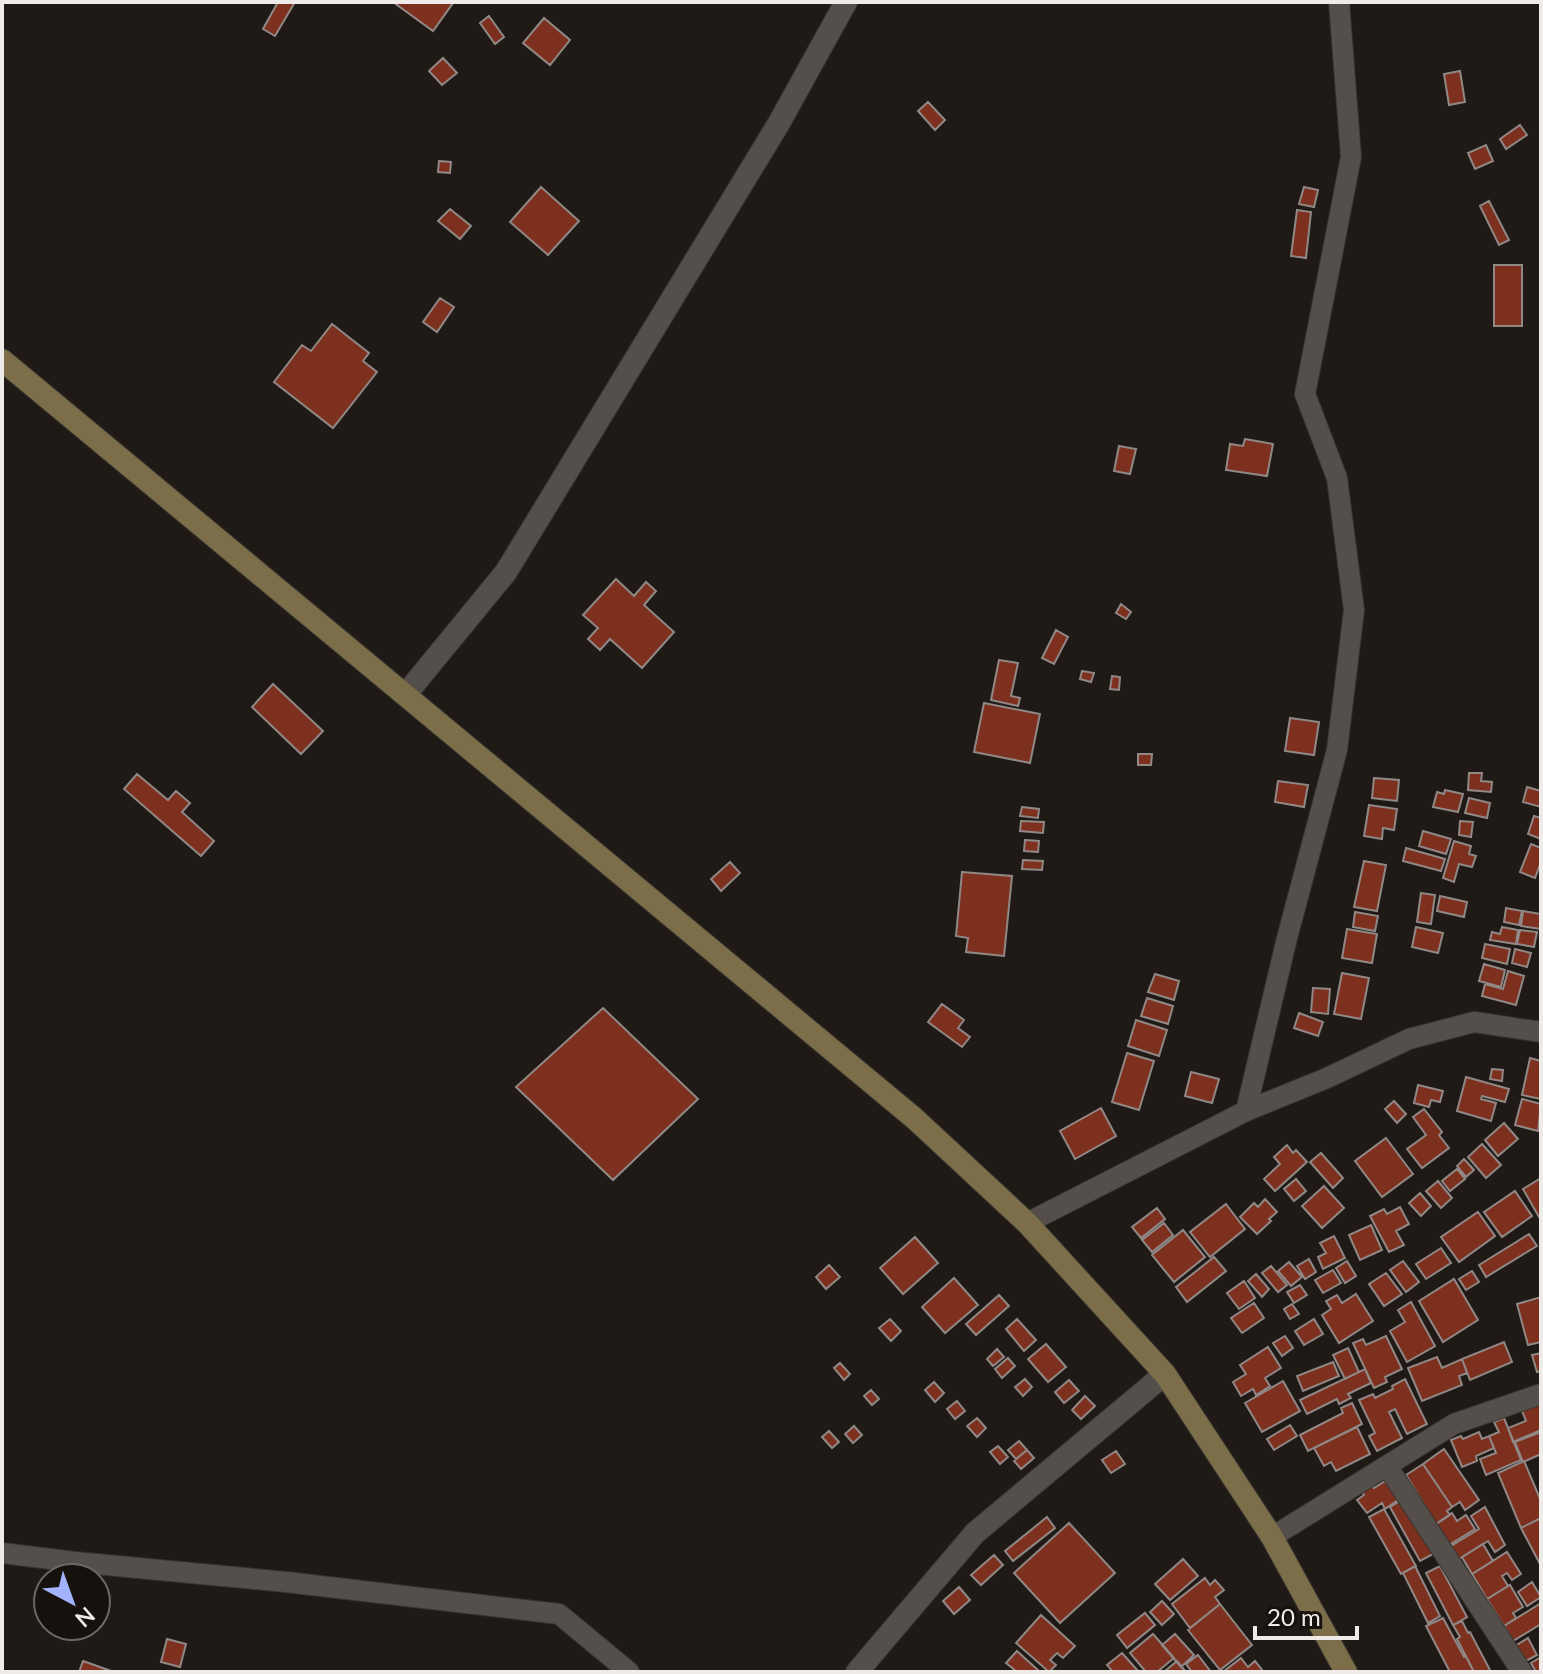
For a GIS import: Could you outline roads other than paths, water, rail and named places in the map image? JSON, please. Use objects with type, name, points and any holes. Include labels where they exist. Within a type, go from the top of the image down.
[{"type":"main road","points":[[2,360],[914,1118],[1027,1223],[1165,1374],[1272,1537],[1346,1672]]},
{"type":"street","points":[[406,694],[506,572],[779,123],[846,2]]},
{"type":"street","points":[[857,1672],[975,1533],[1165,1374]]},
{"type":"lane","points":[[1246,1111],[1287,938],[1337,750],[1354,610],[1337,478],[1305,394],[1351,157],[1339,2]]},
{"type":"lane","points":[[1027,1223],[1246,1111],[1327,1078],[1409,1039],[1474,1022],[1541,1032]]},
{"type":"lane","points":[[1272,1537],[1454,1424],[1541,1394]]},
{"type":"lane","points":[[1387,1466],[1522,1672]]},
{"type":"lane","points":[[2,1553],[559,1614],[629,1672]]}]
